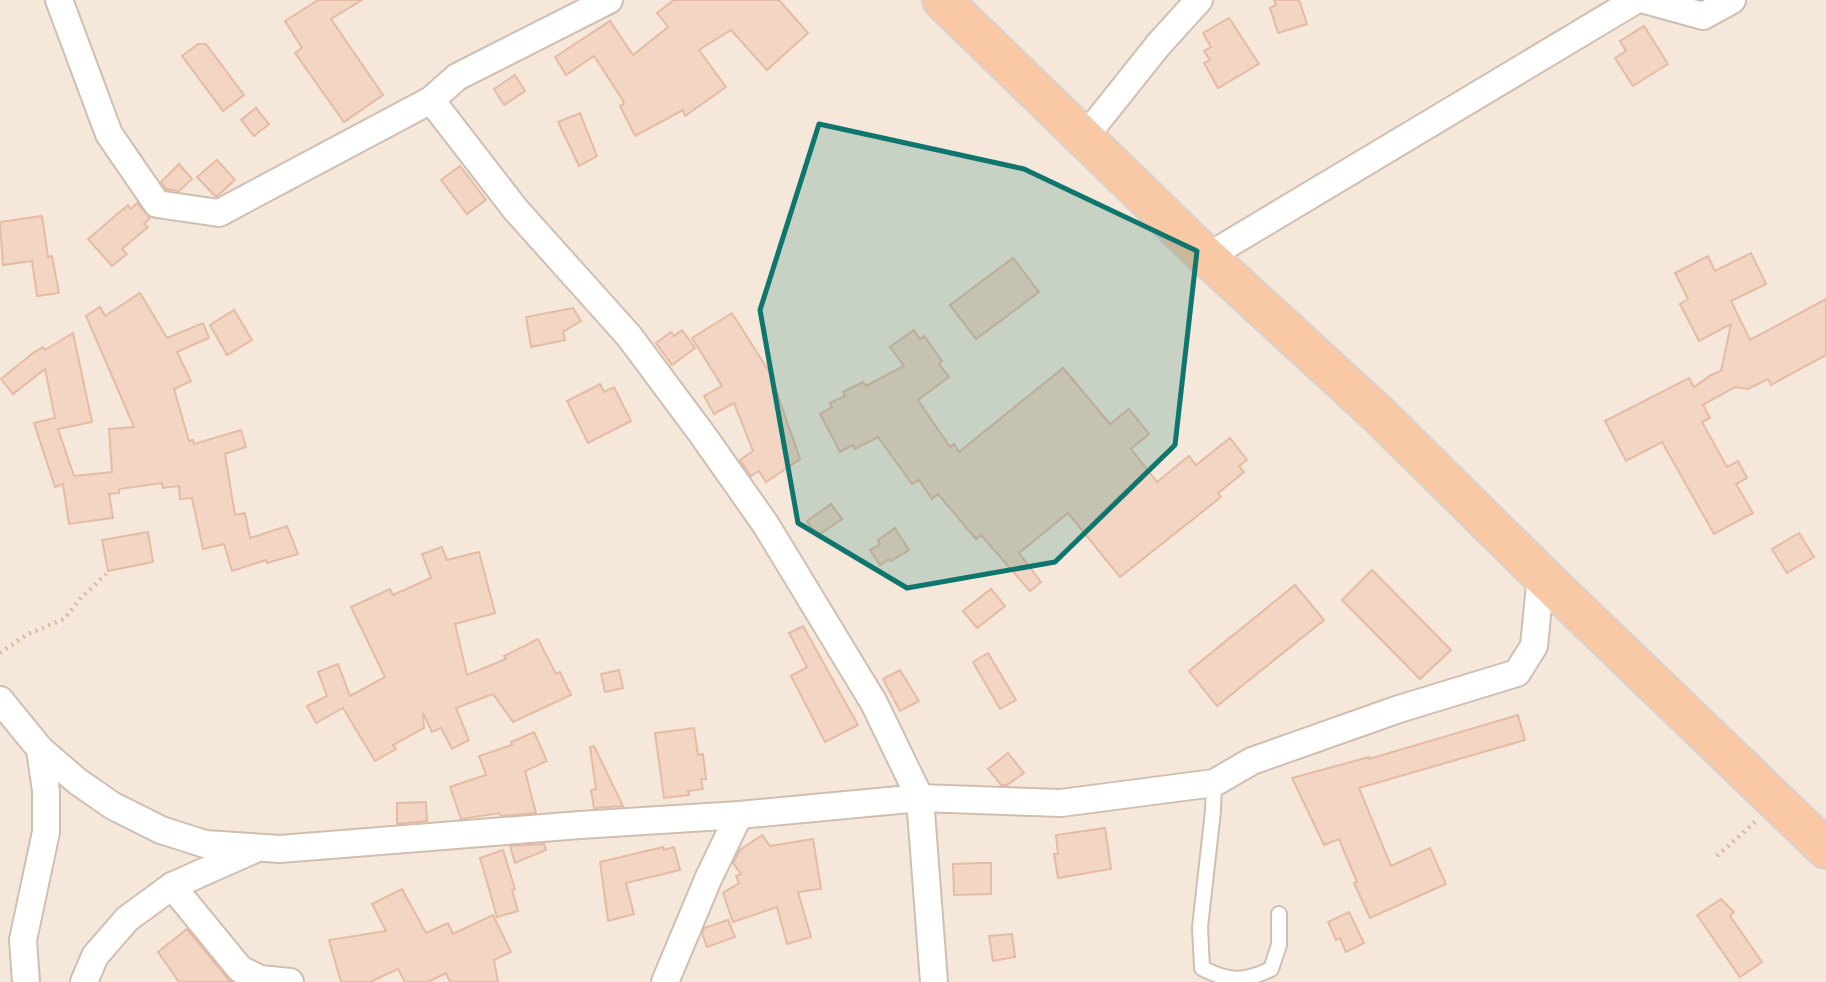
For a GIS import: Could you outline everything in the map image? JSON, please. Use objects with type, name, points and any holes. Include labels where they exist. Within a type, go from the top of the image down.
[{"type":"highway","points":[[942,0],[1207,257],[1379,415],[1826,849]]},
{"type":"street","points":[[59,0],[109,134],[157,204],[219,213],[431,100],[457,77],[609,0]]},
{"type":"street","points":[[1084,138],[1159,44],[1199,0]]},
{"type":"street","points":[[1207,257],[1636,0]]},
{"type":"street","points":[[1644,0],[1703,16],[1732,0]]},
{"type":"street","points":[[431,100],[516,210],[629,336],[766,525],[874,703],[920,798],[934,982]]},
{"type":"street","points":[[0,700],[40,749],[77,781],[113,806],[161,831],[205,844],[255,849],[739,815],[920,798],[1061,803],[1214,783],[1252,761],[1399,709],[1517,673],[1534,646],[1541,575]]},
{"type":"street","points":[[26,982],[23,940],[46,832],[46,791],[40,749]]},
{"type":"street","points":[[665,982],[709,877],[739,815]]},
{"type":"street","points":[[84,982],[95,956],[127,919],[172,886],[255,849]]},
{"type":"street","points":[[172,886],[240,969],[260,979],[290,982]]},
{"type":"lane","points":[[1214,783],[1200,927],[1202,968],[1217,979],[1247,981],[1271,969],[1279,945],[1279,914]]},
{"type":"path","points":[[0,653],[26,635],[64,619],[106,574]]},
{"type":"path","points":[[1717,856],[1777,803]]},
{"type":"highlighted area","points":[[819,124],[1024,169],[1197,251],[1175,445],[1055,562],[907,588],[798,523],[760,310]]},
{"type":"shaded area","points":[[0,0],[1826,0],[1826,982],[0,982]]},
{"type":"building","points":[[318,0],[362,0],[331,19],[383,95],[344,122],[295,53],[302,48],[285,21]]},
{"type":"building","points":[[674,0],[779,0],[808,33],[767,70],[731,30],[699,50],[726,87],[685,116],[683,110],[635,136],[620,106],[624,104],[622,99],[594,56],[566,75],[555,57],[610,21],[633,55],[668,27],[657,13]]},
{"type":"building","points":[[1274,0],[1299,0],[1307,24],[1278,33],[1270,8],[1276,5]]},
{"type":"building","points":[[1229,18],[1259,64],[1218,88],[1204,63],[1210,60],[1204,51],[1211,47],[1203,33]]},
{"type":"building","points":[[1644,26],[1668,64],[1633,86],[1615,58],[1626,51],[1620,41]]},
{"type":"building","points":[[198,44],[206,44],[244,95],[223,111],[182,56]]},
{"type":"building","points":[[515,75],[525,91],[504,105],[494,89]]},
{"type":"building","points":[[256,108],[269,124],[254,136],[241,120]]},
{"type":"building","points":[[580,113],[597,156],[579,166],[558,122]]},
{"type":"building","points":[[217,160],[235,180],[216,197],[197,177]]},
{"type":"building","points":[[179,164],[192,179],[179,191],[166,189],[161,182]]},
{"type":"building","points":[[460,166],[486,200],[467,214],[441,180]]},
{"type":"building","points":[[137,203],[150,218],[144,224],[148,227],[122,249],[127,254],[112,266],[88,239],[128,205],[131,209]]},
{"type":"building","points":[[42,216],[48,257],[52,256],[59,293],[37,296],[32,261],[3,265],[0,222]]},
{"type":"building","points":[[1751,253],[1766,284],[1731,301],[1750,340],[1826,299],[1826,355],[1771,385],[1768,379],[1748,389],[1735,387],[1703,405],[1710,418],[1702,422],[1727,467],[1738,461],[1747,478],[1736,484],[1753,513],[1714,534],[1662,442],[1626,461],[1605,421],[1689,378],[1694,387],[1721,371],[1731,324],[1699,341],[1680,304],[1688,299],[1675,273],[1708,256],[1715,271]]},
{"type":"building","points":[[1013,258],[1039,292],[976,339],[950,305]]},
{"type":"building","points":[[140,293],[167,338],[203,323],[209,338],[177,352],[191,381],[174,389],[189,441],[193,440],[194,444],[241,430],[246,447],[225,454],[235,515],[245,513],[250,538],[287,526],[298,554],[267,563],[266,560],[232,571],[224,544],[203,549],[192,498],[180,499],[179,486],[163,488],[162,483],[119,489],[119,493],[109,494],[113,518],[69,524],[63,484],[55,487],[34,423],[55,418],[45,369],[13,394],[1,379],[33,353],[43,347],[45,350],[73,333],[92,422],[58,429],[74,476],[112,472],[109,429],[134,427],[86,316],[100,307],[105,316]]},
{"type":"building","points":[[573,308],[581,321],[563,332],[565,340],[531,347],[526,317]]},
{"type":"building","points":[[234,310],[252,340],[227,355],[210,325]]},
{"type":"building","points":[[732,313],[770,373],[800,459],[766,482],[759,471],[751,476],[740,460],[753,451],[734,403],[714,414],[704,396],[722,386],[692,338]]},
{"type":"building","points":[[682,330],[695,348],[672,365],[656,343],[671,332],[674,336]]},
{"type":"building","points":[[914,330],[920,339],[924,336],[942,361],[939,364],[949,377],[918,400],[950,447],[954,444],[959,452],[1063,368],[1110,424],[1129,409],[1149,434],[1131,449],[1157,482],[1189,456],[1196,465],[1230,438],[1247,460],[1239,466],[1244,472],[1218,493],[1221,497],[1120,577],[1068,513],[1019,553],[1041,582],[1030,591],[981,535],[976,539],[938,494],[932,499],[919,480],[912,484],[878,437],[855,449],[853,445],[840,452],[820,414],[832,407],[830,403],[845,396],[843,392],[863,382],[866,386],[904,366],[890,347]]},
{"type":"building","points":[[600,384],[604,392],[614,387],[631,421],[588,443],[567,401]]},
{"type":"building","points":[[831,504],[842,519],[817,536],[807,521]]},
{"type":"building","points":[[895,528],[909,550],[880,565],[870,550],[880,544],[878,540]]},
{"type":"building","points":[[148,532],[153,562],[108,571],[102,540]]},
{"type":"building","points":[[1799,533],[1814,557],[1787,573],[1772,549]]},
{"type":"building","points":[[442,547],[447,560],[479,552],[495,613],[455,624],[467,675],[506,659],[504,656],[538,639],[556,674],[560,672],[571,695],[513,722],[493,694],[456,708],[469,740],[452,749],[441,728],[432,732],[423,713],[424,728],[393,745],[396,749],[375,761],[343,708],[316,723],[307,706],[327,696],[318,672],[338,664],[350,696],[385,677],[351,607],[390,589],[393,595],[431,578],[422,554]]},
{"type":"building","points":[[1372,570],[1451,650],[1420,679],[1342,600]]},
{"type":"building","points":[[1295,585],[1324,620],[1217,706],[1189,671]]},
{"type":"building","points":[[991,589],[1005,606],[977,628],[963,611]]},
{"type":"building","points":[[803,626],[858,725],[825,742],[791,676],[807,667],[789,633]]},
{"type":"building","points":[[988,653],[1016,700],[1000,709],[973,662]]},
{"type":"building","points":[[619,670],[623,688],[605,692],[601,674]]},
{"type":"building","points":[[900,670],[919,701],[900,711],[883,679]]},
{"type":"building","points":[[1518,715],[1525,740],[1359,788],[1391,866],[1430,848],[1446,884],[1370,918],[1354,883],[1357,882],[1339,839],[1324,845],[1292,778],[1369,759]]},
{"type":"building","points":[[694,728],[698,755],[703,754],[706,779],[701,779],[703,789],[688,791],[689,795],[664,798],[655,733]]},
{"type":"building","points":[[534,732],[547,761],[525,771],[536,813],[501,816],[500,813],[461,819],[450,787],[486,775],[479,756],[512,745],[511,742]]},
{"type":"building","points":[[594,746],[623,806],[594,808],[591,790],[596,789],[590,747]]},
{"type":"building","points":[[1008,753],[1024,773],[1007,785],[1001,785],[988,769]]},
{"type":"building","points":[[426,802],[427,821],[397,824],[397,803]]},
{"type":"building","points":[[1105,828],[1111,869],[1058,878],[1054,854],[1058,854],[1056,835]]},
{"type":"building","points":[[762,835],[770,846],[813,839],[821,889],[798,892],[811,937],[787,944],[777,907],[733,922],[723,893],[739,883],[736,876],[741,874],[733,863],[740,850]]},
{"type":"building","points":[[544,844],[546,850],[515,863],[510,846]]},
{"type":"building","points":[[663,847],[664,850],[674,847],[680,870],[626,883],[634,914],[608,921],[600,862]]},
{"type":"building","points":[[503,850],[515,889],[512,890],[518,911],[497,917],[480,858]]},
{"type":"building","points":[[991,863],[991,894],[954,895],[953,864]]},
{"type":"building","points":[[402,889],[426,933],[448,923],[453,934],[493,915],[511,952],[494,960],[498,982],[450,982],[446,973],[428,982],[405,982],[398,969],[370,982],[341,982],[329,940],[386,931],[372,904]]},
{"type":"building","points":[[1721,899],[1734,912],[1730,916],[1762,962],[1740,977],[1697,915]]},
{"type":"building","points":[[1349,912],[1364,943],[1346,952],[1340,938],[1336,940],[1328,922]]},
{"type":"building","points":[[728,920],[735,937],[707,947],[702,933],[704,928]]},
{"type":"building","points":[[187,929],[232,982],[179,982],[158,952]]},
{"type":"building","points":[[1012,934],[1015,957],[993,961],[989,936]]}]
